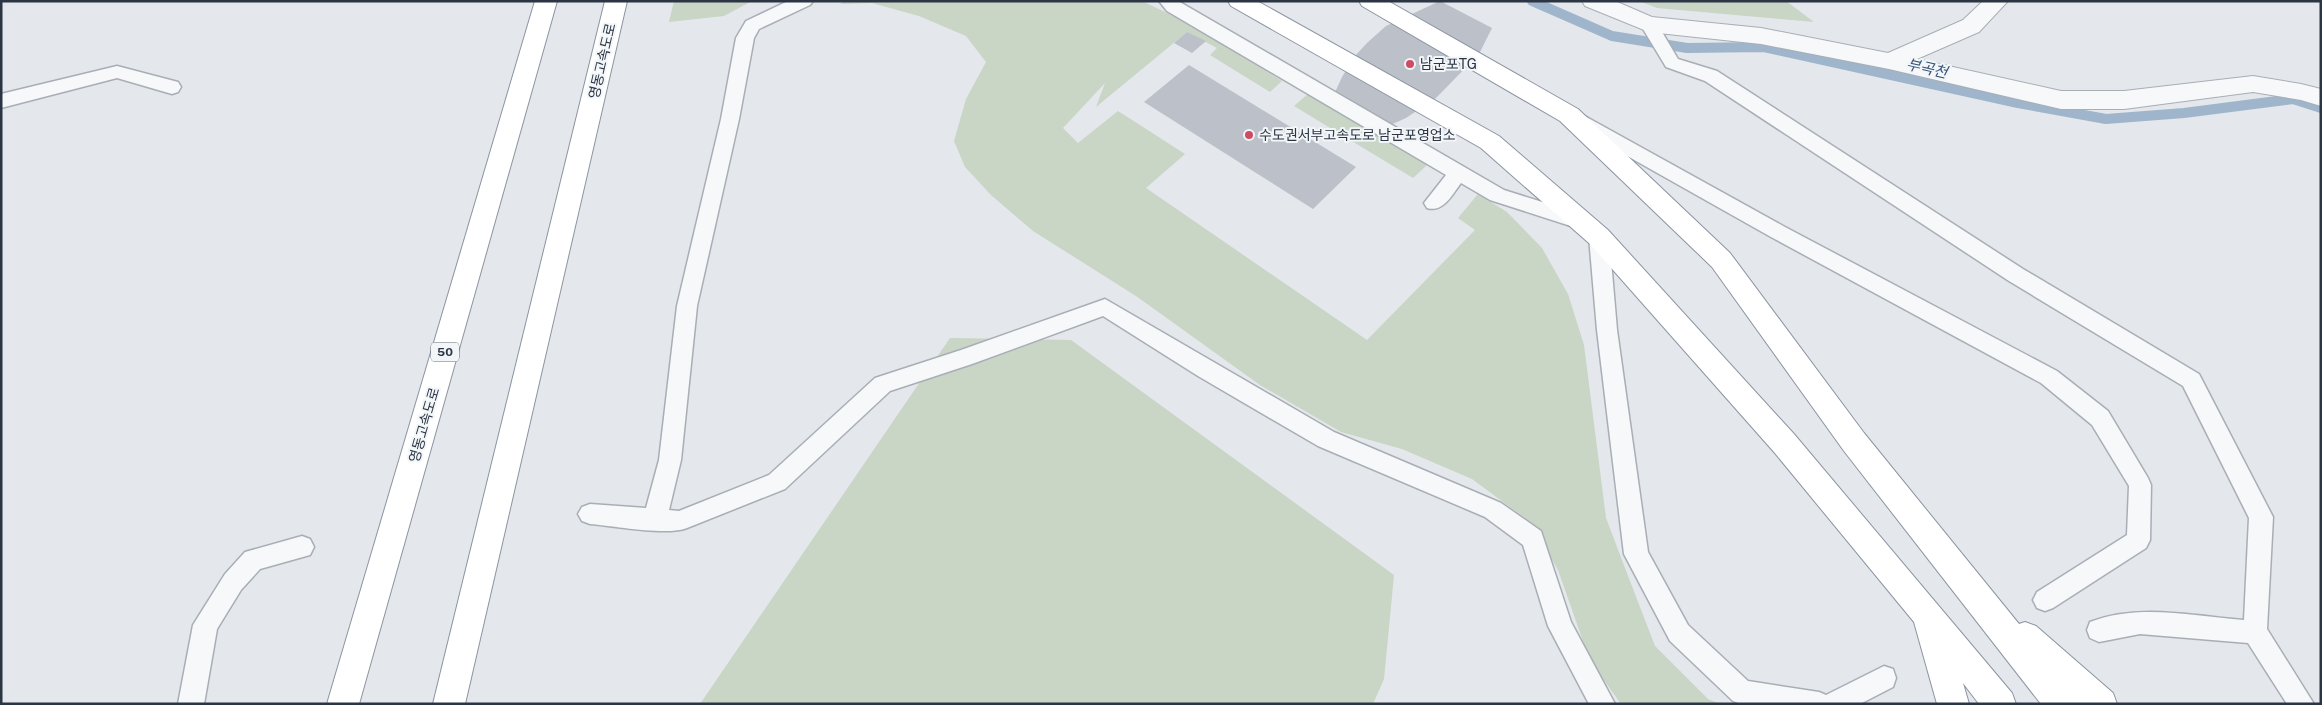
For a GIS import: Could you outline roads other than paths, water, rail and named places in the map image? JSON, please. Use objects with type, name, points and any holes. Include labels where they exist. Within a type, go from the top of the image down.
[{"type":"highway","name":"영동고속도로","points":[[343,704],[546,1]]},
{"type":"highway","name":"영동고속도로","points":[[449,704],[616,1]]},
{"type":"highway","points":[[1239,1],[1382,84],[1490,142],[1591,230],[1784,443],[1926,612],[2000,704]]},
{"type":"highway","points":[[1370,1],[1569,115],[1721,260],[1854,442],[2062,704]]},
{"type":"highway","points":[[1970,588],[2100,704]]},
{"type":"highway","points":[[1926,612],[1953,704]]},
{"type":"street","points":[[1594,1],[1649,24],[1761,36],[1889,61],[2061,100],[2124,100],[2253,84],[2301,92],[2321,98]]},
{"type":"street","points":[[1889,61],[1921,50],[1970,26],[1997,1]]},
{"type":"lane","points":[[655,520],[670,460],[687,306],[730,119],[745,38],[752,25],[804,1]]},
{"type":"lane","points":[[1168,1],[1173,7],[1497,195],[1591,230],[1607,330],[1636,554],[1679,633],[1742,692],[1819,704]]},
{"type":"lane","points":[[1649,24],[1672,63],[1711,76],[2016,275],[2191,380],[2260,517],[2255,632],[2302,704]]},
{"type":"lane","points":[[1,101],[117,72],[172,87]]},
{"type":"lane","points":[[1569,115],[1778,232],[2049,377],[2100,418],[2140,485],[2138,540],[2045,600]]},
{"type":"lane","points":[[1434,203],[1458,173]]},
{"type":"lane","points":[[590,514],[679,521],[777,482],[883,384],[964,358],[1105,307],[1206,370],[1326,439],[1493,510],[1533,539],[1560,626],[1602,704]]},
{"type":"lane","points":[[191,704],[205,625],[233,582],[253,560],[302,547]]},
{"type":"lane","points":[[2099,630],[2140,623],[2255,632]]},
{"type":"lane","points":[[1834,704],[1884,678]]},
{"type":"waterway","name":"부곡천","points":[[1532,1],[1612,36],[1687,48],[1764,47],[2018,103],[2106,119],[2184,113],[2293,99],[2321,108]]},
{"type":"place","name":"남군포TG","points":[[1410,64]]},
{"type":"place","name":"수도권서부고속도로 남군포영업소","points":[[1249,135]]}]
